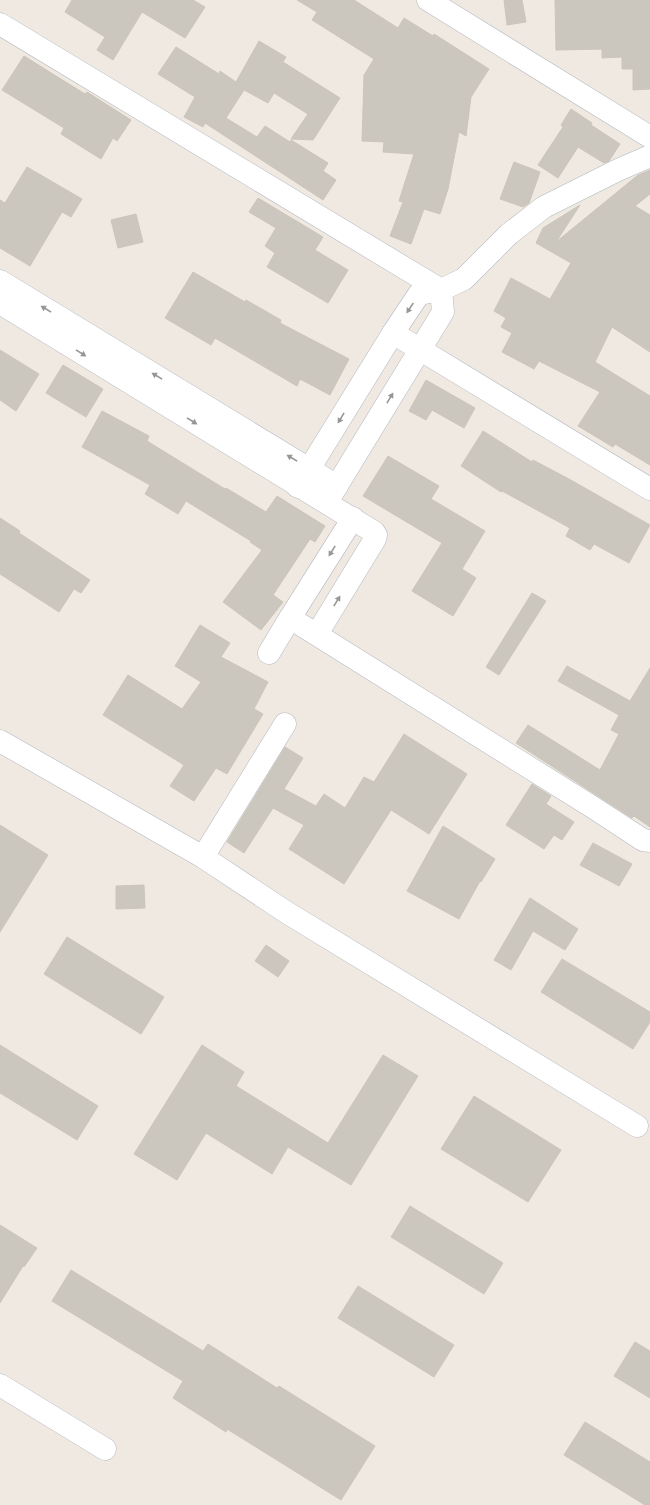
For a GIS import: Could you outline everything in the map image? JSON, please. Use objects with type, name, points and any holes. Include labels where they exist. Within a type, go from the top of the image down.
[{"type":"street","points":[[428,0],[650,137]]},
{"type":"street","points":[[0,24],[442,290]]},
{"type":"street","points":[[304,478],[393,333],[419,294],[442,290],[464,279],[509,234],[544,207],[618,170],[650,156]]},
{"type":"street","points":[[0,281],[123,367],[332,494],[353,518],[374,532],[376,535],[375,539],[317,634]]},
{"type":"street","points":[[332,494],[419,349],[443,312],[442,290]]},
{"type":"street","points":[[0,304],[123,367]]},
{"type":"street","points":[[393,333],[650,489]]},
{"type":"street","points":[[269,652],[353,518]]},
{"type":"street","points":[[290,618],[581,799],[643,840],[650,841]]},
{"type":"street","points":[[202,857],[285,724]]},
{"type":"street","points":[[0,741],[202,857],[286,912],[637,1126]]},
{"type":"street","points":[[0,1385],[104,1449]]},
{"type":"building","points":[[72,0],[193,0],[205,7],[185,38],[142,12],[113,60],[97,50],[105,37],[65,12]]},
{"type":"building","points":[[297,0],[354,0],[398,28],[404,18],[433,36],[434,34],[489,69],[471,97],[466,136],[459,132],[448,189],[440,214],[424,209],[411,244],[390,236],[403,202],[399,201],[414,154],[383,152],[384,142],[362,141],[364,75],[374,59],[312,20],[317,12]]},
{"type":"building","points":[[504,0],[522,0],[526,22],[507,25]]},
{"type":"building","points":[[555,0],[650,0],[650,89],[633,90],[633,69],[622,69],[622,57],[602,58],[602,49],[556,50]]},
{"type":"building","points":[[259,41],[286,57],[283,62],[340,98],[313,140],[291,139],[308,114],[274,93],[268,103],[244,90],[226,118],[257,137],[265,126],[328,163],[323,171],[336,180],[323,200],[205,123],[203,127],[184,117],[195,97],[158,74],[176,47],[219,74],[220,71],[236,82]]},
{"type":"building","points":[[24,56],[85,94],[87,92],[131,120],[117,141],[113,138],[101,159],[61,134],[64,128],[2,90]]},
{"type":"building","points":[[571,109],[592,123],[591,125],[620,144],[609,161],[604,163],[578,147],[558,178],[538,165],[563,127],[561,125]]},
{"type":"building","points":[[514,162],[540,172],[529,203],[523,207],[500,199]]},
{"type":"building","points":[[27,167],[82,199],[71,217],[62,212],[30,266],[0,248],[0,200],[5,203]]},
{"type":"building","points":[[650,170],[650,194],[635,206],[650,215],[650,352],[612,327],[595,362],[650,396],[650,465],[615,444],[613,447],[578,426],[600,392],[539,361],[534,369],[502,352],[512,333],[501,327],[506,318],[494,311],[511,278],[550,299],[571,263],[536,243],[543,228],[580,205],[556,242],[638,175]]},
{"type":"building","points":[[258,198],[323,237],[315,250],[348,270],[328,303],[267,267],[275,253],[265,246],[276,228],[249,212]]},
{"type":"building","points":[[136,214],[143,242],[118,248],[111,220]]},
{"type":"building","points":[[193,272],[245,302],[246,300],[281,320],[280,323],[349,359],[330,395],[300,379],[297,386],[215,338],[211,345],[165,318]]},
{"type":"building","points":[[0,350],[39,374],[16,411],[0,400]]},
{"type":"building","points":[[63,365],[103,389],[86,417],[46,393]]},
{"type":"building","points":[[426,380],[475,408],[464,428],[432,410],[426,420],[409,411]]},
{"type":"building","points":[[102,411],[149,436],[147,441],[225,489],[226,488],[266,512],[277,496],[325,526],[315,542],[310,539],[273,595],[283,602],[261,630],[223,602],[262,550],[250,542],[251,541],[186,501],[178,514],[145,494],[150,485],[82,447]]},
{"type":"building","points":[[483,431],[532,462],[533,460],[569,479],[650,525],[629,563],[594,544],[590,550],[566,536],[570,528],[502,491],[501,492],[461,466]]},
{"type":"building","points":[[388,456],[439,486],[431,499],[485,531],[462,569],[476,578],[453,616],[412,591],[442,543],[363,496]]},
{"type":"building","points":[[0,518],[20,531],[19,533],[90,580],[81,593],[74,589],[59,612],[0,574]]},
{"type":"building","points":[[532,593],[546,601],[499,675],[486,667]]},
{"type":"building","points":[[200,625],[230,643],[221,657],[268,682],[254,709],[263,714],[227,774],[216,768],[194,801],[170,786],[184,765],[103,715],[128,675],[182,709],[201,682],[175,666]]},
{"type":"building","points":[[567,666],[630,701],[650,668],[650,827],[634,816],[632,818],[516,743],[528,725],[600,770],[619,734],[611,730],[619,715],[558,681]]},
{"type":"building","points":[[404,734],[467,774],[429,834],[391,810],[344,884],[289,849],[304,825],[273,808],[244,853],[227,842],[285,747],[303,758],[284,789],[316,806],[324,794],[345,808],[364,777],[374,782]]},
{"type":"building","points":[[532,784],[551,796],[546,804],[574,822],[562,840],[554,835],[544,849],[506,825]]},
{"type":"building","points":[[0,825],[48,855],[0,932]]},
{"type":"building","points":[[443,826],[495,859],[481,882],[480,881],[459,919],[407,891]]},
{"type":"building","points":[[593,843],[632,864],[619,886],[580,865]]},
{"type":"building","points":[[144,885],[145,908],[116,909],[116,886]]},
{"type":"building","points":[[530,898],[578,929],[565,950],[533,931],[511,970],[494,960]]},
{"type":"building","points":[[67,937],[164,997],[141,1034],[44,974]]},
{"type":"building","points":[[266,945],[289,961],[278,977],[255,961]]},
{"type":"building","points":[[562,959],[650,1012],[650,1022],[633,1049],[541,992]]},
{"type":"building","points":[[0,1045],[98,1106],[77,1140],[0,1093]]},
{"type":"building","points":[[202,1045],[244,1072],[236,1086],[328,1143],[383,1055],[418,1076],[351,1185],[288,1147],[272,1174],[206,1133],[177,1180],[134,1154]]},
{"type":"building","points":[[474,1096],[561,1150],[528,1202],[441,1149]]},
{"type":"building","points":[[410,1206],[503,1263],[484,1294],[391,1237]]},
{"type":"building","points":[[0,1225],[37,1248],[24,1267],[23,1266],[0,1303]]},
{"type":"building","points":[[71,1270],[203,1351],[208,1344],[277,1388],[279,1386],[375,1446],[341,1500],[227,1429],[226,1432],[173,1398],[183,1381],[52,1301]]},
{"type":"building","points":[[358,1286],[454,1345],[434,1377],[338,1318]]},
{"type":"building","points":[[635,1342],[650,1351],[650,1398],[614,1376]]},
{"type":"building","points":[[585,1422],[650,1462],[650,1505],[645,1505],[564,1455]]}]
